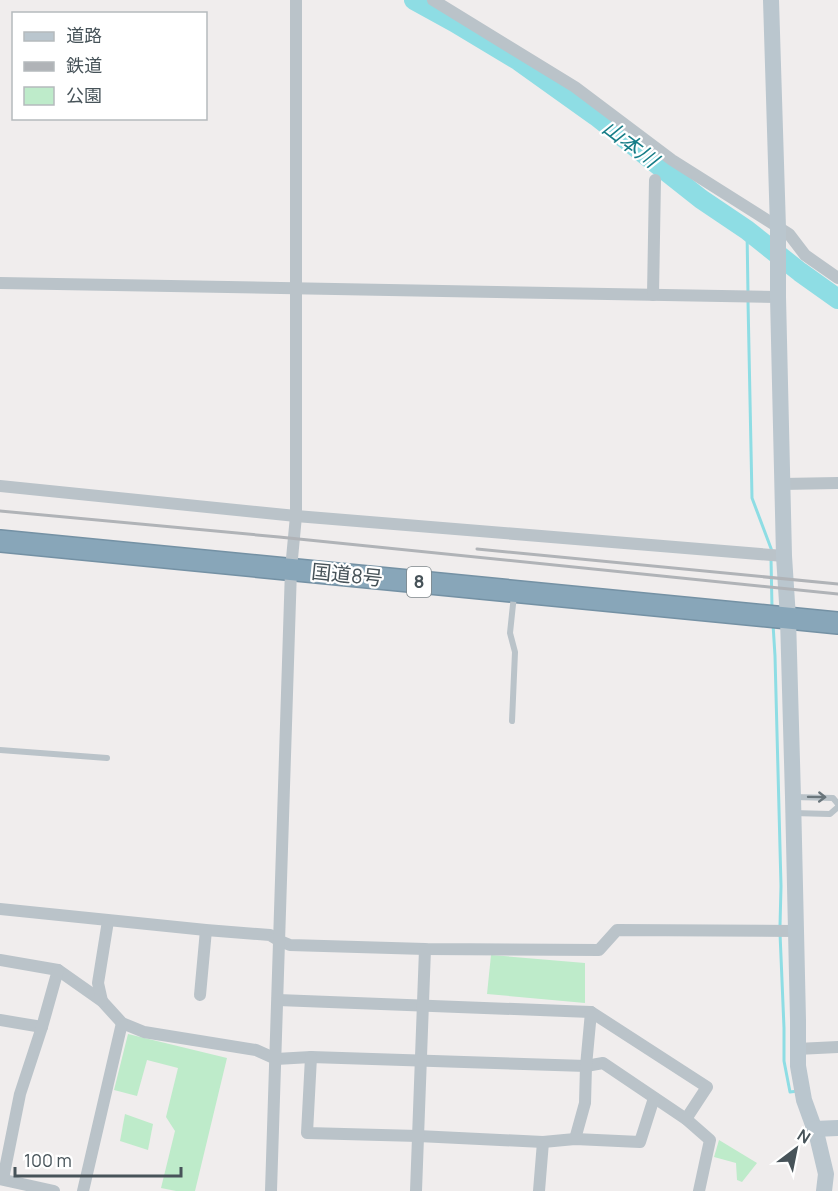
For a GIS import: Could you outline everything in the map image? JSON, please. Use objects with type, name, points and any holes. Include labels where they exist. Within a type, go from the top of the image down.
[{"type":"highway","name":"国道8号","points":[[0,541],[838,623]]},
{"type":"street","points":[[271,1191],[291,569],[296,516],[296,0]]},
{"type":"street","points":[[433,0],[575,87],[672,160],[778,233],[789,234],[805,255],[838,278]]},
{"type":"street","points":[[771,0],[782,484],[793,805],[797,1049],[804,1100],[826,1174],[824,1191]]},
{"type":"street","points":[[653,295],[655,180]]},
{"type":"street","points":[[0,283],[778,297]]},
{"type":"street","points":[[782,484],[838,483]]},
{"type":"street","points":[[0,486],[296,516],[784,556]]},
{"type":"street","points":[[0,909],[270,935],[290,945],[425,950],[600,950],[617,930],[795,931]]},
{"type":"street","points":[[102,1001],[98,983],[108,921]]},
{"type":"street","points":[[200,995],[206,930]]},
{"type":"street","points":[[416,1191],[425,950]]},
{"type":"street","points":[[0,960],[58,970],[102,1001],[122,1023],[144,1032],[256,1050],[276,1059],[310,1057],[603,1064],[687,1119],[710,1140],[699,1191]]},
{"type":"street","points":[[54,1191],[1,1179],[20,1094],[58,970]]},
{"type":"street","points":[[278,1000],[591,1012],[707,1087],[687,1119]]},
{"type":"street","points":[[575,1139],[585,1103],[591,1012]]},
{"type":"street","points":[[0,1020],[42,1027]]},
{"type":"street","points":[[83,1191],[122,1023]]},
{"type":"street","points":[[797,1049],[838,1047]]},
{"type":"street","points":[[310,1057],[307,1133],[543,1142],[575,1139],[640,1142],[654,1098]]},
{"type":"street","points":[[814,1129],[838,1128]]},
{"type":"street","points":[[539,1191],[543,1142]]},
{"type":"lane","points":[[512,721],[515,652],[510,633],[515,591]]},
{"type":"lane","points":[[0,750],[107,758]]},
{"type":"lane","points":[[833,798],[838,806],[830,814],[793,805],[833,798]]},
{"type":"green space","points":[[491,955],[585,963],[585,1003],[487,994]]},
{"type":"green space","points":[[128,1034],[227,1058],[195,1191],[161,1188],[175,1131],[166,1117],[178,1068],[147,1060],[137,1096],[114,1090]]},
{"type":"green space","points":[[125,1114],[153,1124],[148,1150],[120,1141]]},
{"type":"green space","points":[[719,1140],[757,1163],[742,1182],[737,1180],[736,1163],[714,1157]]},
{"type":"waterway","name":"山本川","points":[[414,0],[519,61],[596,116],[701,199],[747,230],[838,299]]},
{"type":"waterway","points":[[747,230],[748,294]]},
{"type":"waterway","points":[[748,301],[752,498],[772,551]]},
{"type":"waterway","points":[[771,558],[772,608]]},
{"type":"waterway","points":[[773,624],[781,886],[780,926]]},
{"type":"waterway","points":[[780,933],[784,1061],[790,1092],[798,1091]]},
{"type":"railway","points":[[0,511],[838,594]]},
{"type":"railway","points":[[477,549],[838,584]]}]
